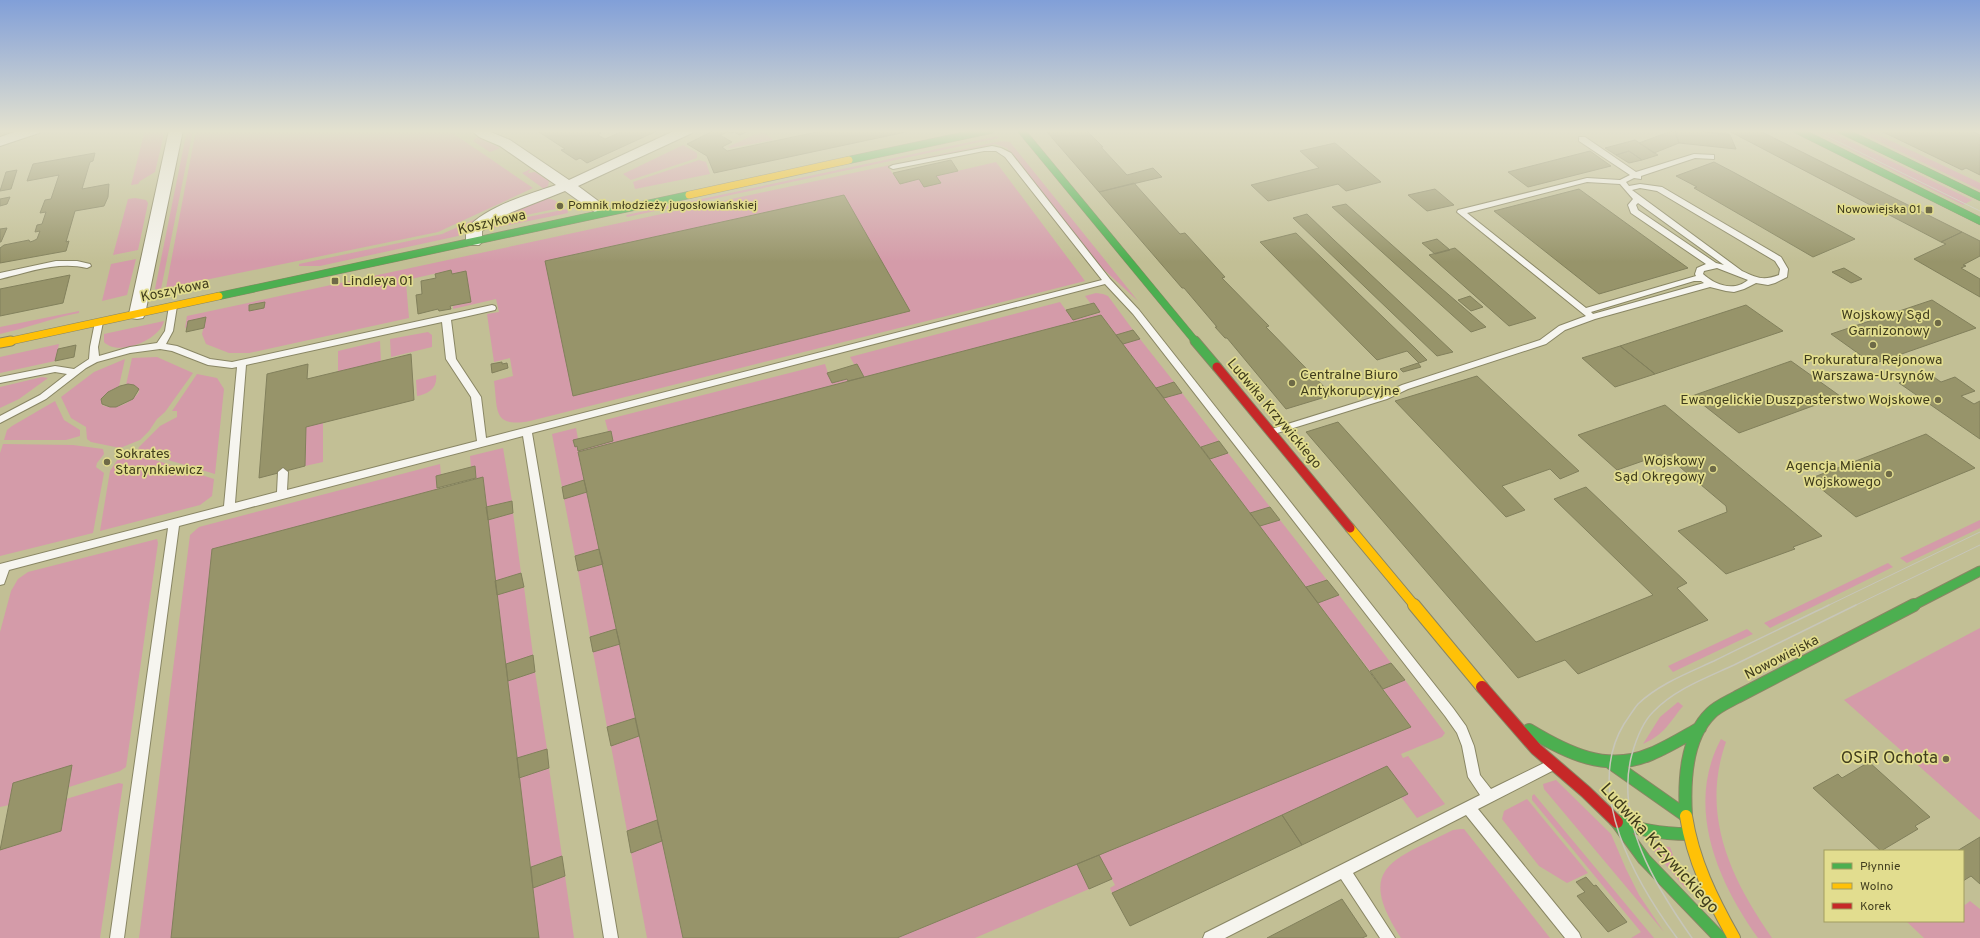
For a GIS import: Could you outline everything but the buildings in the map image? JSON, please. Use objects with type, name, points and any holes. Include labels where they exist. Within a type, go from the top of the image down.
[{"type":"street","points":[[137,314],[167,174]]},
{"type":"street","points":[[548,174],[604,212]]},
{"type":"street","points":[[474,242],[474,230],[481,223],[544,193],[566,186],[592,174]]},
{"type":"street","name":"Koszykowa","points":[[0,343],[474,242],[604,212],[784,174]]},
{"type":"street","name":"Ludwika Krzywickiego","points":[[1057,174],[1496,706],[1536,749],[1616,820],[1644,859],[1720,938]]},
{"type":"street","points":[[1885,174],[1980,221]]},
{"type":"street","points":[[1932,174],[1980,197]]},
{"type":"street","name":"Nowowiejska","points":[[1688,834],[1685,815],[1687,766],[1700,728],[1706,718],[1723,705],[1980,571]]},
{"type":"street","name":"Ludwika Krzywickiego","points":[[1506,715],[1552,744],[1578,754],[1611,763],[1645,756],[1700,728]]},
{"type":"street","points":[[1611,763],[1685,815]]},
{"type":"street","points":[[1616,820],[1634,830],[1688,834]]},
{"type":"street","name":"Ludwika Krzywickiego","points":[[1688,834],[1696,863],[1706,888],[1734,938]]},
{"type":"lane","points":[[1023,174],[1107,281],[1136,312],[1450,712],[1462,730],[1468,746],[1474,776],[1489,797]]},
{"type":"lane","points":[[1625,186],[1627,178],[1639,174]]},
{"type":"lane","points":[[1625,186],[1638,199],[1738,271],[1754,280],[1769,282],[1783,277],[1784,269],[1778,259],[1635,175]]},
{"type":"lane","points":[[1589,314],[1461,212],[1587,180],[1625,186],[1640,186],[1659,189]]},
{"type":"lane","points":[[1638,199],[1632,205],[1634,211],[1714,266]]},
{"type":"lane","points":[[0,276],[64,263],[87,266]]},
{"type":"lane","points":[[1738,271],[1714,266],[1706,266],[1700,270],[1699,274],[1710,284],[1726,288],[1740,289],[1749,286],[1754,280]]},
{"type":"lane","points":[[1271,432],[1384,397],[1405,387],[1543,342],[1562,328],[1589,314],[1693,279],[1702,278]]},
{"type":"lane","points":[[0,581],[2,567],[1107,281]]},
{"type":"lane","points":[[1589,314],[1710,284]]},
{"type":"lane","points":[[160,346],[169,331],[173,306]]},
{"type":"lane","points":[[0,420],[43,398],[94,360],[130,350],[160,346],[174,348],[210,363],[232,366],[492,308]]},
{"type":"lane","points":[[446,318],[451,358],[476,397],[482,443]]},
{"type":"lane","points":[[94,360],[94,347],[99,322]]},
{"type":"lane","points":[[229,508],[242,364]]},
{"type":"lane","points":[[0,380],[63,368],[76,372]]},
{"type":"lane","points":[[527,431],[611,938]]},
{"type":"lane","points":[[282,494],[283,472]]},
{"type":"lane","points":[[117,938],[174,522]]},
{"type":"lane","points":[[1210,938],[1554,764]]},
{"type":"lane","points":[[1469,808],[1574,938]]},
{"type":"lane","points":[[1344,870],[1388,938]]},
{"type":"shaded area","points":[[134,174],[152,174],[140,181],[138,184],[131,185]]},
{"type":"shaded area","points":[[178,174],[184,174],[161,289],[155,289]]},
{"type":"shaded area","points":[[188,174],[512,174],[533,188],[438,232],[166,288]]},
{"type":"shaded area","points":[[523,174],[538,174],[549,181],[548,186],[544,189]]},
{"type":"shaded area","points":[[623,174],[650,174],[631,180]]},
{"type":"shaded area","points":[[658,174],[710,174],[635,189],[633,182]]},
{"type":"shaded area","points":[[820,174],[831,174],[627,217],[626,215]]},
{"type":"shaded area","points":[[849,174],[893,174],[900,184],[919,179],[924,187],[941,183],[936,176],[946,174],[1005,174],[1085,281],[530,421],[518,422],[509,422],[503,419],[497,408],[494,381],[513,376],[510,358],[494,362],[487,314],[499,312],[496,299],[453,309],[453,306],[471,301],[468,284],[452,274],[451,270],[411,279],[406,283],[409,318],[249,353],[229,353],[206,344],[202,334],[206,318],[185,328],[187,316]],"holes":[[[844,195],[910,311],[574,396],[545,261]]]},
{"type":"shaded area","points":[[1027,174],[1036,174],[1138,301],[1101,267]]},
{"type":"shaded area","points":[[1899,174],[1918,174],[1972,200],[1963,205]]},
{"type":"shaded area","points":[[1946,174],[1961,174],[1980,183],[1980,190]]},
{"type":"shaded area","points":[[135,198],[146,200],[148,203],[138,250],[113,255],[128,199]]},
{"type":"shaded area","points":[[545,198],[554,200],[565,207],[516,217],[504,216]]},
{"type":"shaded area","points":[[567,209],[568,213],[484,230],[498,219],[513,220]]},
{"type":"shaded area","points":[[480,217],[481,218],[473,222],[458,236],[320,266],[299,266],[299,264],[442,234]]},
{"type":"shaded area","points":[[136,259],[127,295],[102,301],[111,264]]},
{"type":"shaded area","points":[[1096,293],[1108,296],[1133,330],[1116,335],[1101,315],[864,377],[857,364],[854,364],[850,357],[1060,302],[1073,320],[1100,313],[1094,303],[1091,304],[1085,296]]},
{"type":"shaded area","points":[[79,311],[79,313],[0,334],[0,327]]},
{"type":"shaded area","points":[[164,321],[161,328],[155,334],[138,344],[119,348],[110,346],[104,342],[104,334]]},
{"type":"shaded area","points":[[428,332],[432,335],[432,347],[391,357],[390,339]]},
{"type":"shaded area","points":[[1140,339],[1174,382],[1156,388],[1123,344]]},
{"type":"shaded area","points":[[380,341],[381,362],[338,372],[338,351]]},
{"type":"shaded area","points":[[59,344],[55,361],[0,373],[0,357]]},
{"type":"shaded area","points":[[157,357],[193,373],[165,412],[157,419],[149,431],[140,440],[120,448],[91,442],[87,439],[86,427],[71,418],[61,397],[94,372],[125,359],[119,386],[108,392],[101,402],[102,405],[107,407],[127,403],[139,392],[137,387],[126,385],[132,358]]},
{"type":"shaded area","points":[[825,364],[828,373],[847,379],[848,381],[562,487],[552,434],[576,428],[578,439],[573,441],[575,446],[577,446],[578,451],[613,441],[611,431],[608,431],[605,420]]},
{"type":"shaded area","points":[[197,374],[217,378],[224,389],[215,474],[138,451],[139,447],[160,426],[177,417],[177,411],[172,411]]},
{"type":"shaded area","points":[[436,375],[434,387],[425,394],[417,396],[416,380]]},
{"type":"shaded area","points":[[42,377],[48,378],[19,399],[0,408],[0,387]]},
{"type":"shaded area","points":[[1182,393],[1219,441],[1201,447],[1164,398]]},
{"type":"shaded area","points":[[55,401],[64,420],[80,430],[80,436],[66,440],[4,440],[7,430],[12,426]]},
{"type":"shaded area","points":[[323,422],[323,462],[305,466],[306,427]]},
{"type":"shaded area","points":[[3,444],[73,445],[103,449],[104,454],[97,463],[96,467],[104,473],[93,533],[0,556],[0,453]]},
{"type":"shaded area","points":[[503,448],[512,501],[486,507],[476,479],[475,466],[471,467],[470,456]]},
{"type":"shaded area","points":[[1228,453],[1270,507],[1250,513],[1210,459]]},
{"type":"shaded area","points":[[128,454],[152,459],[214,479],[212,496],[200,505],[100,531],[110,471],[120,456]]},
{"type":"shaded area","points":[[440,464],[441,475],[436,476],[437,489],[171,938],[139,938],[190,535],[199,527]]},
{"type":"shaded area","points":[[587,492],[599,549],[575,556],[564,499]]},
{"type":"shaded area","points":[[513,513],[521,573],[495,581],[488,520]]},
{"type":"shaded area","points":[[1280,520],[1327,580],[1306,587],[1260,526]]},
{"type":"shaded area","points":[[1980,520],[1980,528],[1907,563],[1900,558]]},
{"type":"shaded area","points":[[157,539],[158,543],[126,767],[120,771],[69,787],[72,765],[14,783],[9,805],[0,807],[0,632],[11,591],[18,579],[28,572]]},
{"type":"shaded area","points":[[1888,563],[1893,567],[1770,628],[1764,623]]},
{"type":"shaded area","points":[[603,564],[616,629],[590,637],[578,571]]},
{"type":"shaded area","points":[[524,587],[533,655],[506,664],[497,595]]},
{"type":"shaded area","points":[[1339,595],[1391,663],[1370,671],[1318,603]]},
{"type":"shaded area","name":"OSiR Ochota","points":[[1980,628],[1980,820],[1844,700]]},
{"type":"shaded area","points":[[1747,629],[1753,634],[1673,672],[1668,666]]},
{"type":"shaded area","points":[[620,644],[635,718],[607,727],[593,652]]},
{"type":"shaded area","points":[[535,672],[547,749],[517,758],[508,681]]},
{"type":"shaded area","points":[[1405,680],[1445,733],[1442,737],[1401,754],[1403,758],[1408,756],[1445,804],[1417,818],[1401,797],[1408,794],[1282,815],[1112,893],[1110,888],[1115,885],[1099,855],[1411,727],[1383,689]]},
{"type":"shaded area","points":[[1678,702],[1683,706],[1670,723],[1657,736],[1643,744],[1660,717]]},
{"type":"shaded area","points":[[639,736],[657,820],[627,831],[611,746]]},
{"type":"shaded area","points":[[1721,739],[1726,742],[1719,769],[1716,795],[1718,821],[1724,845],[1744,893],[1772,938],[1758,938],[1743,916],[1719,868],[1711,842],[1706,816],[1706,790],[1711,764]]},
{"type":"shaded area","points":[[549,768],[562,856],[531,867],[519,778]]},
{"type":"shaded area","points":[[1556,780],[1611,834],[1639,895],[1664,932],[1544,789],[1543,784]]},
{"type":"shaded area","points":[[119,783],[123,784],[100,938],[0,938],[0,850],[61,831],[66,799]]},
{"type":"shaded area","points":[[1534,794],[1654,938],[1631,938],[1641,932],[1532,800],[1532,796]]},
{"type":"shaded area","points":[[1527,799],[1588,873],[1567,883],[1539,866],[1502,819],[1504,811]]},
{"type":"shaded area","points":[[1464,829],[1550,938],[1401,938],[1387,914],[1381,895],[1381,880],[1387,868],[1398,858],[1413,849],[1453,830]]},
{"type":"shaded area","points":[[662,841],[683,938],[647,938],[631,853]]},
{"type":"shaded area","points":[[1649,845],[1670,847],[1686,889]]},
{"type":"shaded area","points":[[1077,864],[1089,889],[975,938],[897,938]]},
{"type":"shaded area","points":[[565,876],[574,938],[539,938],[533,888]]},
{"type":"shaded area","points":[[1970,901],[1980,909],[1980,938],[1924,938],[1907,922],[1964,922],[1964,904],[1965,905]]},
{"type":"tram line","points":[[1904,174],[1980,211]]},
{"type":"tram line","points":[[1827,606],[1980,532]]},
{"type":"tram line","points":[[1854,606],[1980,545]]},
{"type":"tram line","points":[[1677,938],[1661,916],[1631,864],[1620,836],[1612,807],[1609,778],[1613,750],[1624,724],[1638,704],[1664,685],[1829,605]]},
{"type":"tram line","points":[[1692,938],[1652,875],[1634,828],[1629,803],[1628,779],[1632,754],[1640,732],[1649,716],[1681,690],[1856,605]]},
{"type":"traffic: fast","points":[[1057,174],[1217,367]]},
{"type":"traffic: fast","points":[[1885,174],[1980,221]]},
{"type":"traffic: fast","points":[[1932,174],[1980,197]]},
{"type":"traffic: fast","points":[[219,296],[689,195]]},
{"type":"traffic: fast","points":[[1686,816],[1686,777],[1691,750],[1701,725],[1711,713],[1737,697],[1980,571]]},
{"type":"traffic: fast","points":[[1529,730],[1553,744],[1579,756],[1606,762],[1620,762],[1634,760],[1651,754],[1700,728]]},
{"type":"traffic: fast","points":[[1611,763],[1685,815]]},
{"type":"traffic: fast","points":[[1615,820],[1651,832],[1689,834]]},
{"type":"traffic: fast","points":[[1617,822],[1644,859],[1720,938]]},
{"type":"traffic: slow","points":[[689,195],[786,174]]},
{"type":"traffic: slow","points":[[0,343],[219,296]]},
{"type":"traffic: slow","points":[[1350,528],[1482,687]]},
{"type":"traffic: slow","points":[[1686,816],[1698,864],[1710,894],[1734,938]]},
{"type":"traffic: jam","points":[[1217,367],[1350,528]]},
{"type":"traffic: jam","points":[[1482,687],[1536,749],[1586,792],[1617,822]]},
{"type":"place","name":"Pomnik młodzieży jugosłowiańskiej","points":[[560,206]]},
{"type":"place","name":"Nowowiejska 01","points":[[1929,210]]},
{"type":"place","name":"Lindleya 01","points":[[335,281]]},
{"type":"place","name":"Wojskowy Sąd Garnizonowy","points":[[1938,323]]},
{"type":"place","name":"Prokuratura Rejonowa Warszawa-Ursynów","points":[[1873,345]]},
{"type":"place","name":"Centralne Biuro Antykorupcyjne","points":[[1292,383]]},
{"type":"place","name":"Ewangelickie Duszpasterstwo Wojskowe","points":[[1938,400]]},
{"type":"place","name":"Sokrates Starynkiewicz","points":[[107,462]]},
{"type":"place","name":"Wojskowy Sąd Okręgowy","points":[[1713,469]]},
{"type":"place","name":"Agencja Mienia Wojskowego","points":[[1889,474]]},
{"type":"place","name":"OSiR Ochota","points":[[1946,759]]}]
